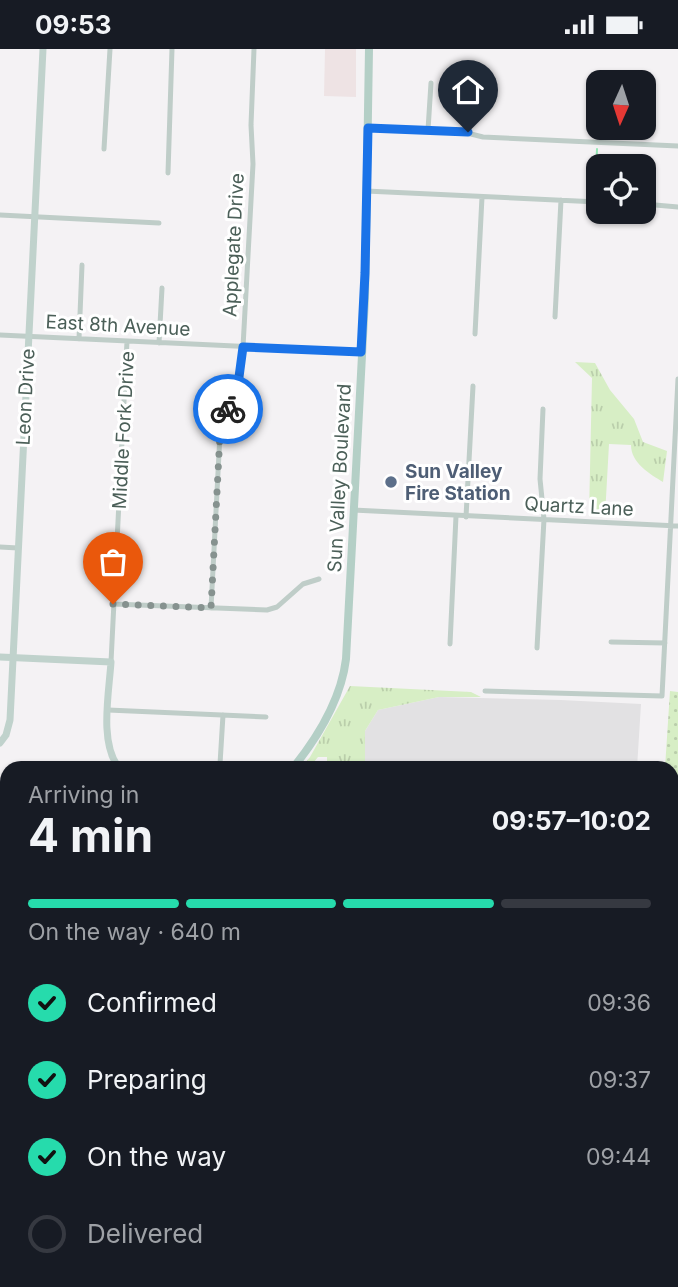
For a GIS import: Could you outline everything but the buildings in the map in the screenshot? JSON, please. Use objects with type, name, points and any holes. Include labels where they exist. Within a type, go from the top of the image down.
[{"type":"main road","name":"Sun Valley Boulevard","points":[[298,761],[328,715],[344,675],[361,352],[369,49]]},
{"type":"street","name":"Leon Drive","points":[[0,743],[10,720],[43,49]]},
{"type":"street","points":[[104,149],[110,49]]},
{"type":"street","points":[[168,173],[172,49]]},
{"type":"street","name":"Applegate Drive","points":[[211,608],[221,430],[239,377],[243,347],[253,164],[251,125],[254,49]]},
{"type":"street","points":[[428,130],[430,83]]},
{"type":"street","points":[[368,128],[459,131],[483,137],[678,146]]},
{"type":"street","points":[[366,191],[586,201]]},
{"type":"street","points":[[475,334],[482,197]]},
{"type":"street","points":[[555,317],[561,200]]},
{"type":"street","points":[[656,205],[678,207]]},
{"type":"street","points":[[0,215],[159,223]]},
{"type":"street","points":[[79,339],[82,265]]},
{"type":"street","points":[[159,343],[162,288]]},
{"type":"street","name":"East 8th Avenue","points":[[0,335],[361,352]]},
{"type":"street","name":"Middle Fork Drive","points":[[114,761],[108,750],[108,710],[127,341]]},
{"type":"street","points":[[485,691],[662,696],[674,526],[678,379]]},
{"type":"street","points":[[466,517],[473,386]]},
{"type":"street","points":[[537,647],[544,519],[540,479],[543,409]]},
{"type":"street","name":"Quartz Lane","points":[[353,510],[674,526]]},
{"type":"street","points":[[450,643],[456,516]]},
{"type":"street","points":[[0,547],[18,548]]},
{"type":"street","points":[[113,604],[272,609],[282,604],[303,584],[319,579]]},
{"type":"street","points":[[611,642],[665,642]]},
{"type":"street","points":[[0,657],[111,662]]},
{"type":"street","points":[[108,710],[266,717]]},
{"type":"street","points":[[220,761],[223,715]]},
{"type":"shaded area","points":[[325,49],[356,49],[356,97],[324,96]]},
{"type":"shaded area","points":[[439,697],[641,704],[637,761],[365,761],[365,731],[378,710]]},
{"type":"green space","points":[[575,362],[595,363],[610,390],[634,419],[643,442],[667,451],[663,482],[638,463],[631,445],[609,444],[605,516],[589,515],[592,378]]},
{"type":"green space","points":[[350,686],[471,692],[481,697],[439,697],[378,710],[365,731],[365,761],[327,761],[327,757],[318,757],[315,761],[307,761]]},
{"type":"green space","points":[[670,691],[678,692],[678,761],[665,761]]},
{"type":"waterway","points":[[597,149],[597,154]]},
{"type":"way so far","points":[[113,604],[211,608],[220,434],[228,409]]},
{"type":"place","name":"Sun Valley Fire Station","points":[[391,482]]},
{"type":"route","points":[[228,409],[239,377],[243,347],[361,352],[368,128],[468,132]]}]
